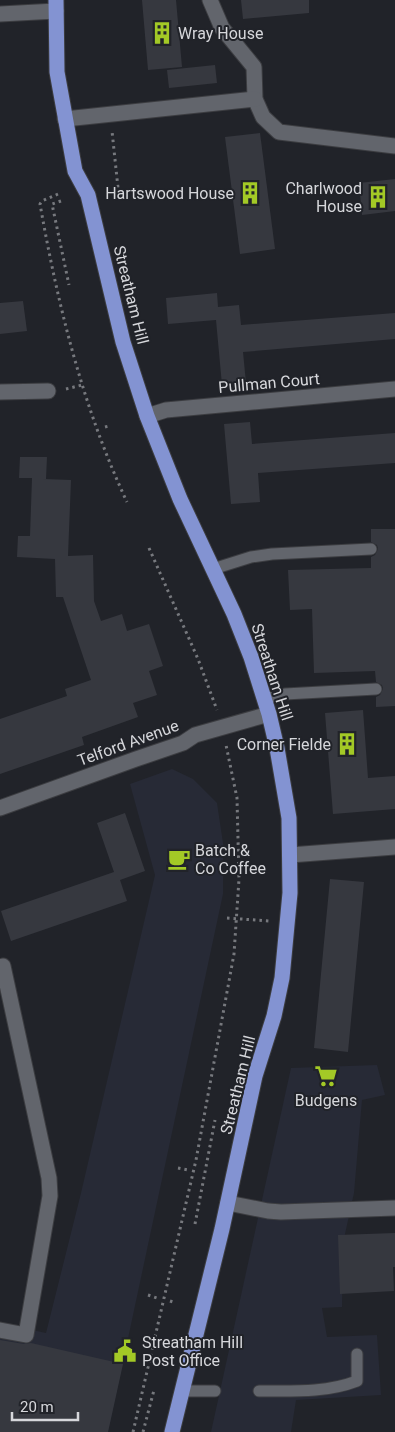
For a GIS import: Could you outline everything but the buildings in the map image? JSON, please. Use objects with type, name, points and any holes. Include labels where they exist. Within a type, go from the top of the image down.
[{"type":"highway","name":"Streatham Hill","points":[[56,6],[57,72],[75,171],[88,195],[123,342],[147,416],[180,499],[234,614],[251,657],[269,714],[286,800],[290,855],[288,922],[282,978],[274,1016],[256,1076],[228,1203],[172,1432]]},
{"type":"street","points":[[210,0],[222,28],[254,67],[255,100],[263,117],[278,132],[395,146]]},
{"type":"street","points":[[0,14],[56,6]]},
{"type":"street","points":[[65,119],[255,100]]},
{"type":"street","name":"Pullman Court","points":[[147,416],[166,410],[395,389]]},
{"type":"street","points":[[0,392],[48,391]]},
{"type":"street","name":"Telford Avenue","points":[[0,808],[136,758],[183,743],[195,736],[269,714]]},
{"type":"street","points":[[290,855],[395,847]]},
{"type":"street","points":[[0,1330],[26,1335],[50,1196],[48,1171],[3,966]]},
{"type":"street","points":[[228,1203],[268,1212],[395,1208]]},
{"type":"lane","points":[[213,568],[251,557],[272,554],[371,549]]},
{"type":"lane","points":[[264,699],[285,694],[376,689]]},
{"type":"lane","points":[[258,1391],[299,1392],[343,1386],[357,1381],[357,1354]]},
{"type":"lane","points":[[181,1391],[215,1391]]},
{"type":"path","points":[[105,191],[118,188],[112,130]]},
{"type":"path","points":[[58,194],[42,200],[40,204],[48,252],[68,341],[112,467],[127,502]]},
{"type":"path","points":[[61,201],[52,204],[70,285]]},
{"type":"path","points":[[56,250],[62,249]]},
{"type":"path","points":[[76,387],[82,385]]},
{"type":"path","name":"Streatham Hill","points":[[132,1432],[196,1160],[234,954],[239,879],[237,798],[222,728],[213,696],[198,659],[148,548]]},
{"type":"path","points":[[227,918],[272,921]]},
{"type":"path","points":[[195,1224],[216,1120]]},
{"type":"path","points":[[178,1168],[188,1170]]},
{"type":"path","points":[[199,1173],[205,1174]]},
{"type":"path","points":[[148,1295],[157,1298]]},
{"type":"path","points":[[170,1301],[176,1303]]},
{"type":"path","points":[[145,1430],[154,1390]]},
{"type":"shaded area","points":[[172,769],[193,779],[217,803],[223,843],[223,894],[108,1432],[0,1432],[0,1323],[46,1333],[81,1193],[155,875],[130,784]]},
{"type":"shaded area","points":[[377,1065],[385,1095],[362,1100],[354,1193],[343,1243],[342,1307],[322,1308],[327,1337],[377,1335],[381,1395],[296,1400],[291,1432],[211,1432],[291,1068]]},
{"type":"place","name":"Wray House","points":[[162,33]]},
{"type":"place","name":"Hartswood House","points":[[250,193]]},
{"type":"place","name":"Charlwood House","points":[[378,197]]},
{"type":"place","name":"Corner Fielde","points":[[347,744]]},
{"type":"place","name":"Batch & Co Coffee","points":[[179,859]]},
{"type":"place","name":"Budgens","points":[[326,1076]]},
{"type":"place","name":"Streatham Hill Post Office","points":[[125,1351]]}]
